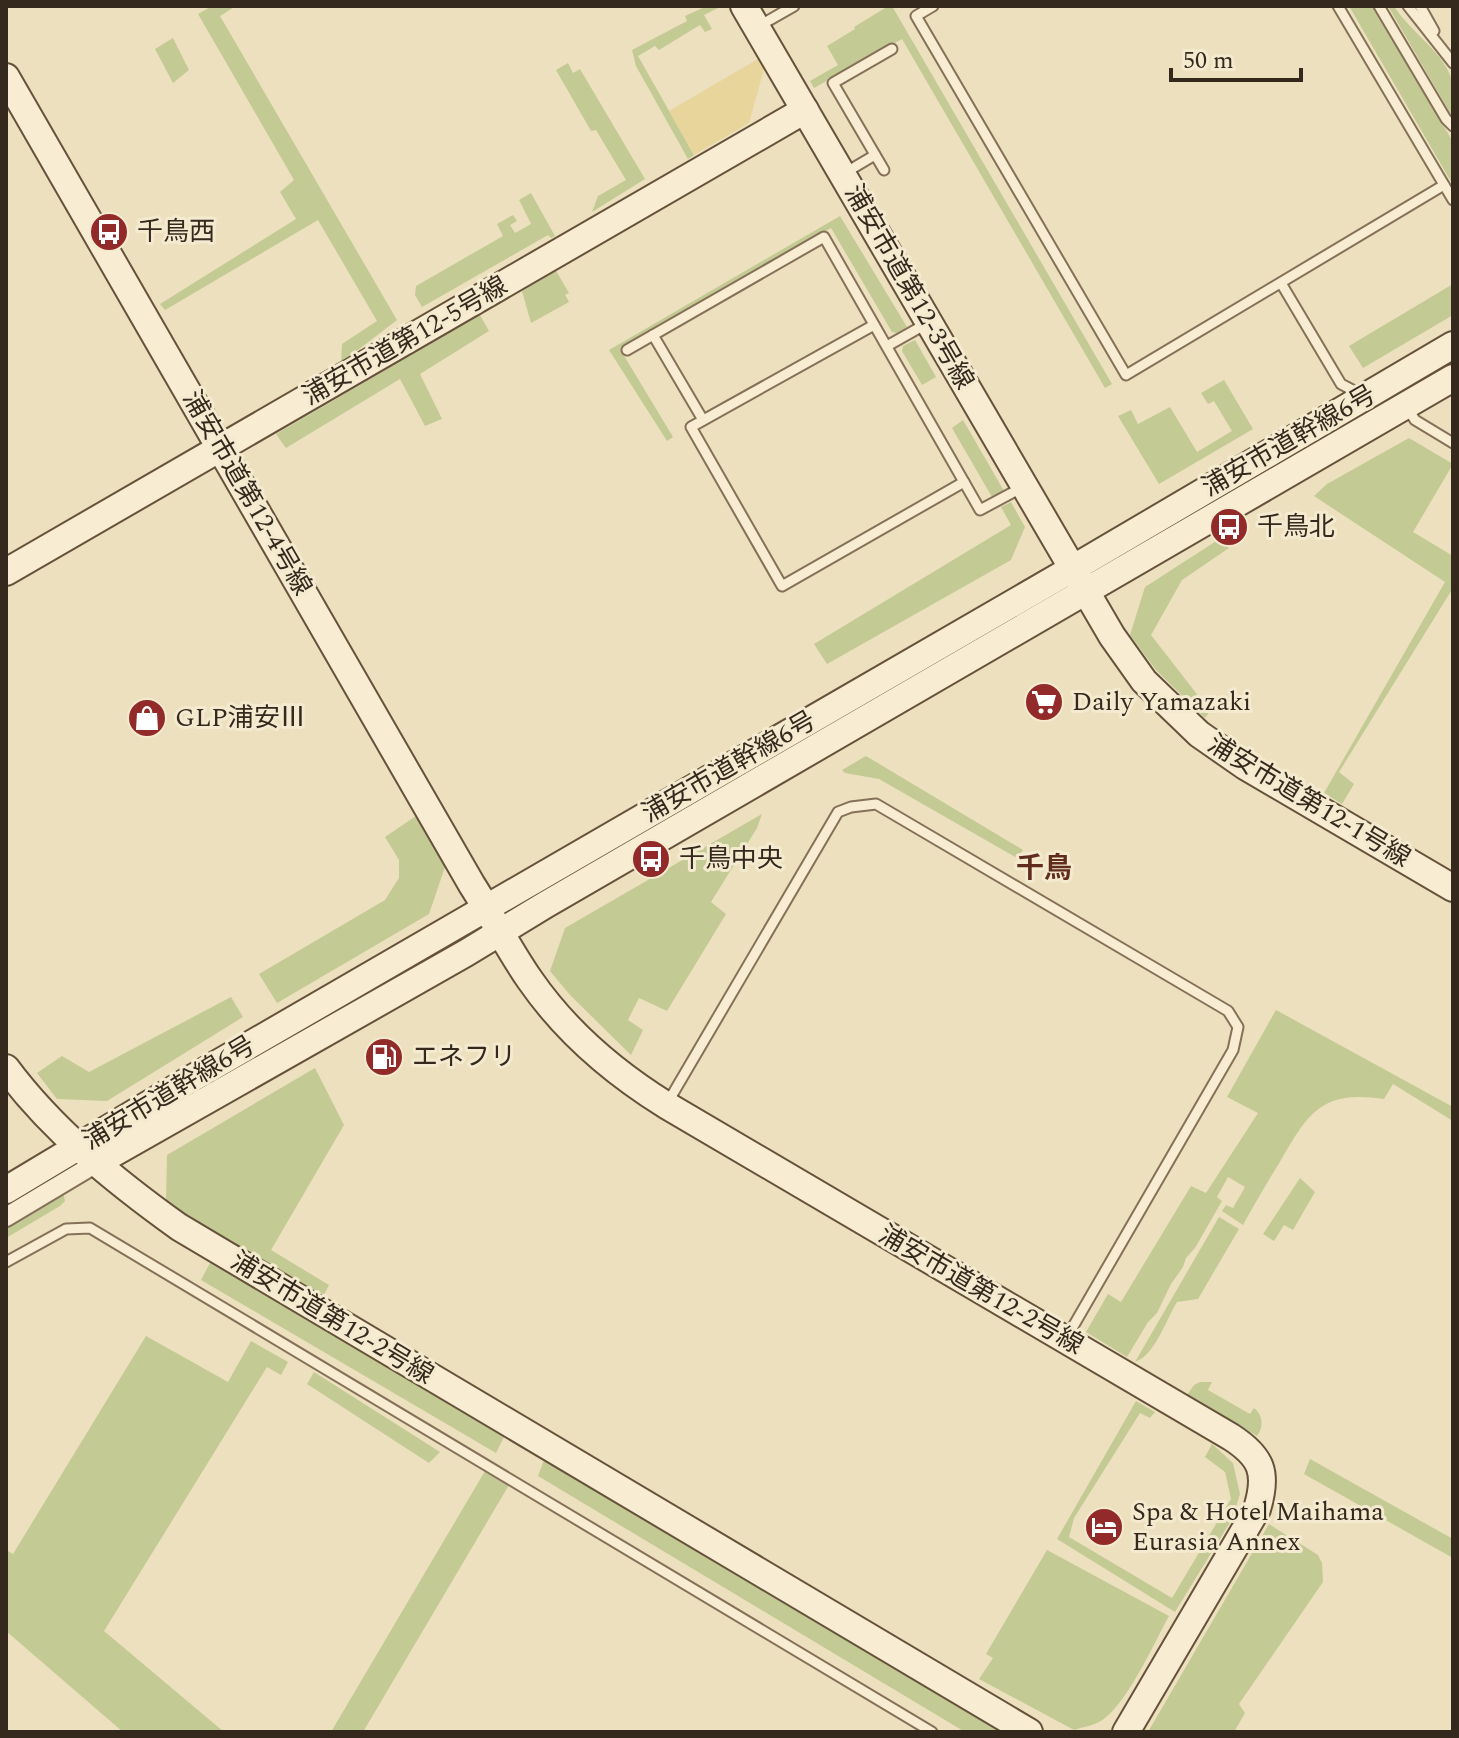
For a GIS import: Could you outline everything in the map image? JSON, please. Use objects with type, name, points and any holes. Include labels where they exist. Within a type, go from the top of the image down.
[{"type":"street","name":"浦安市道第12-3号線","points":[[750,17],[1072,569]]},
{"type":"street","name":"浦安市道第12-4号線","points":[[6,77],[487,908]]},
{"type":"street","name":"浦安市道第12-5号線","points":[[6,572],[805,110]]},
{"type":"street","name":"浦安市道幹線6号","points":[[6,1217],[89,1154],[487,908],[1453,345]]},
{"type":"street","name":"浦安市道幹線6号","points":[[6,1190],[89,1154],[500,932],[1453,378]]},
{"type":"street","points":[[1365,396],[1408,404]]},
{"type":"street","name":"浦安市道第12-1号線","points":[[1072,569],[1112,636],[1144,681],[1199,734],[1245,766],[1453,888]]},
{"type":"street","name":"浦安市道第12-2号線","points":[[487,908],[530,981],[577,1036],[614,1070],[666,1105],[1247,1448],[1261,1469],[1263,1481],[1257,1509],[1126,1732]]},
{"type":"street","name":"浦安市道第12-2号線","points":[[6,1068],[46,1115],[139,1197],[179,1227],[1029,1732]]},
{"type":"lane","points":[[750,17],[794,6]]},
{"type":"lane","points":[[933,6],[916,16],[1126,375],[1444,185]]},
{"type":"lane","points":[[1338,6],[1453,200]]},
{"type":"lane","points":[[1379,6],[1453,126]]},
{"type":"lane","points":[[1408,6],[1452,61]]},
{"type":"lane","points":[[1420,6],[1452,61]]},
{"type":"lane","points":[[884,170],[833,83],[892,49]]},
{"type":"lane","points":[[843,174],[875,155]]},
{"type":"lane","points":[[627,350],[824,237],[980,510],[1025,487]]},
{"type":"lane","points":[[1281,283],[1341,384],[1365,396]]},
{"type":"lane","points":[[887,346],[929,323]]},
{"type":"lane","points":[[874,325],[691,427],[782,586],[964,482]]},
{"type":"lane","points":[[653,335],[703,420]]},
{"type":"lane","points":[[1408,404],[1415,420],[1453,443]]},
{"type":"lane","points":[[666,1105],[838,812],[876,804],[1228,1011],[1238,1027],[1233,1050],[1066,1340]]},
{"type":"lane","points":[[6,1262],[66,1229],[90,1228],[932,1732]]},
{"type":"green space","points":[[212,6],[236,6],[220,16],[397,320],[341,363],[342,344],[377,321],[318,220],[165,310],[160,304],[296,219],[280,192],[294,180],[198,14]]},
{"type":"green space","points":[[707,6],[722,6],[704,15],[712,29],[705,32],[700,25],[659,50],[655,46],[638,56],[694,155],[688,159],[636,66],[632,50],[687,21],[685,16]]},
{"type":"green space","points":[[884,6],[892,6],[1112,384],[1105,388],[902,39],[814,88],[810,81],[838,65],[827,46]]},
{"type":"green space","points":[[1349,6],[1373,6],[1453,142],[1453,185]]},
{"type":"green space","points":[[1388,6],[1394,6],[1448,70],[1454,89],[1453,118]]},
{"type":"green space","points":[[173,38],[189,70],[173,83],[155,49]]},
{"type":"green space","points":[[568,63],[573,73],[580,69],[645,179],[592,212],[598,196],[626,180],[596,130],[591,131],[556,70]]},
{"type":"green space","points":[[531,193],[555,236],[551,238],[548,235],[422,307],[415,295],[416,286],[503,236],[497,224],[513,215],[517,221],[510,225],[515,233],[531,224],[519,200]]},
{"type":"green space","points":[[840,216],[907,327],[897,333],[892,332],[831,228],[620,349],[673,437],[667,441],[609,350]]},
{"type":"green space","points":[[556,271],[569,293],[565,295],[569,302],[531,323],[522,291]]},
{"type":"green space","points":[[1453,284],[1453,315],[1363,368],[1349,346]]},
{"type":"green space","points":[[480,315],[489,331],[420,374],[442,419],[425,426],[400,379],[286,448],[276,434]]},
{"type":"green space","points":[[915,340],[936,377],[922,385],[902,351],[903,346]]},
{"type":"green space","points":[[1224,380],[1253,429],[1159,484],[1118,416],[1131,410],[1138,424],[1170,407],[1197,452],[1232,431],[1214,401],[1208,404],[1201,393]]},
{"type":"green space","points":[[963,420],[1004,491],[992,497],[952,428]]},
{"type":"green space","points":[[1409,438],[1453,464],[1413,532],[1453,556],[1453,588],[1339,772],[1354,784],[1342,804],[1324,793],[1445,582],[1314,496],[1327,484]]},
{"type":"green space","points":[[1011,502],[1025,527],[1011,560],[827,664],[814,644],[1011,525],[1001,507]]},
{"type":"green space","points":[[1221,538],[1229,548],[1182,580],[1151,635],[1210,711],[1205,718],[1156,670],[1130,635],[1145,587]]},
{"type":"green space","points":[[866,756],[1023,850],[1017,858],[879,779],[842,770]]},
{"type":"green space","points":[[762,814],[757,828],[711,902],[726,914],[667,1011],[639,998],[628,1020],[643,1030],[631,1055],[550,971],[565,928]]},
{"type":"green space","points":[[416,816],[445,867],[429,914],[277,1003],[259,974],[385,900],[399,878],[399,860],[385,837]]},
{"type":"green space","points":[[231,997],[243,1017],[107,1101],[57,1099],[37,1073],[62,1056],[89,1072]]},
{"type":"green space","points":[[1276,1010],[1453,1107],[1453,1121],[1393,1084],[1384,1099],[1346,1098],[1320,1108],[1300,1129],[1243,1225],[1222,1211],[1226,1205],[1233,1208],[1245,1187],[1228,1177],[1217,1197],[1222,1201],[1186,1258],[1157,1313],[1127,1357],[1086,1332],[1108,1294],[1121,1302],[1191,1186],[1206,1193],[1258,1113],[1227,1097]]},
{"type":"green space","points":[[315,1068],[344,1125],[271,1250],[329,1285],[324,1295],[166,1202],[167,1155]]},
{"type":"green space","points":[[1300,1178],[1315,1192],[1293,1230],[1284,1225],[1274,1241],[1263,1234]]},
{"type":"green space","points":[[63,1192],[65,1201],[60,1206],[6,1238],[6,1225]]},
{"type":"green space","points":[[1219,1217],[1239,1229],[1198,1299],[1177,1302],[1154,1345],[1135,1362]]},
{"type":"green space","points":[[211,1261],[505,1435],[496,1453],[201,1280]]},
{"type":"green space","points":[[146,1336],[228,1382],[251,1341],[288,1362],[281,1375],[267,1367],[104,1631],[224,1732],[123,1732],[6,1631],[6,1550],[13,1554]]},
{"type":"green space","points":[[314,1372],[440,1452],[429,1463],[307,1384]]},
{"type":"green space","points":[[1200,1382],[1212,1382],[1208,1390],[1250,1414],[1254,1408],[1262,1421],[1257,1436],[1187,1395]]},
{"type":"green space","points":[[1136,1401],[1155,1412],[1150,1418],[1140,1413],[1074,1518],[1069,1537],[1172,1598],[1231,1499],[1225,1472],[1205,1457],[1212,1444],[1233,1463],[1240,1494],[1232,1519],[1175,1612],[1057,1539]]},
{"type":"green space","points":[[1310,1459],[1453,1539],[1453,1558],[1304,1474]]},
{"type":"green space","points":[[544,1460],[1004,1732],[965,1732],[538,1476]]},
{"type":"green space","points":[[485,1471],[509,1485],[363,1732],[331,1732]]},
{"type":"green space","points":[[1269,1524],[1318,1555],[1322,1563],[1323,1582],[1239,1704],[1245,1713],[1234,1732],[1148,1732]]},
{"type":"green space","points":[[1047,1550],[1169,1616],[1119,1704],[1099,1722],[1074,1730],[979,1679],[993,1658],[986,1654]]},
{"type":"sand","points":[[758,59],[764,69],[749,123],[694,155],[669,111]]},
{"type":"place","name":"千鳥西","points":[[109,232]]},
{"type":"place","name":"千鳥北","points":[[1229,527]]},
{"type":"place","name":"Daily Yamazaki","points":[[1044,702]]},
{"type":"place","name":"GLP浦安Ⅲ","points":[[147,718]]},
{"type":"place","name":"千鳥中央","points":[[651,859]]},
{"type":"place","name":"エネフリ","points":[[384,1057]]},
{"type":"place","name":"Spa & Hotel Maihama Eurasia Annex","points":[[1104,1527]]},
{"type":"district","name":"千鳥","points":[[1044,868]]}]
